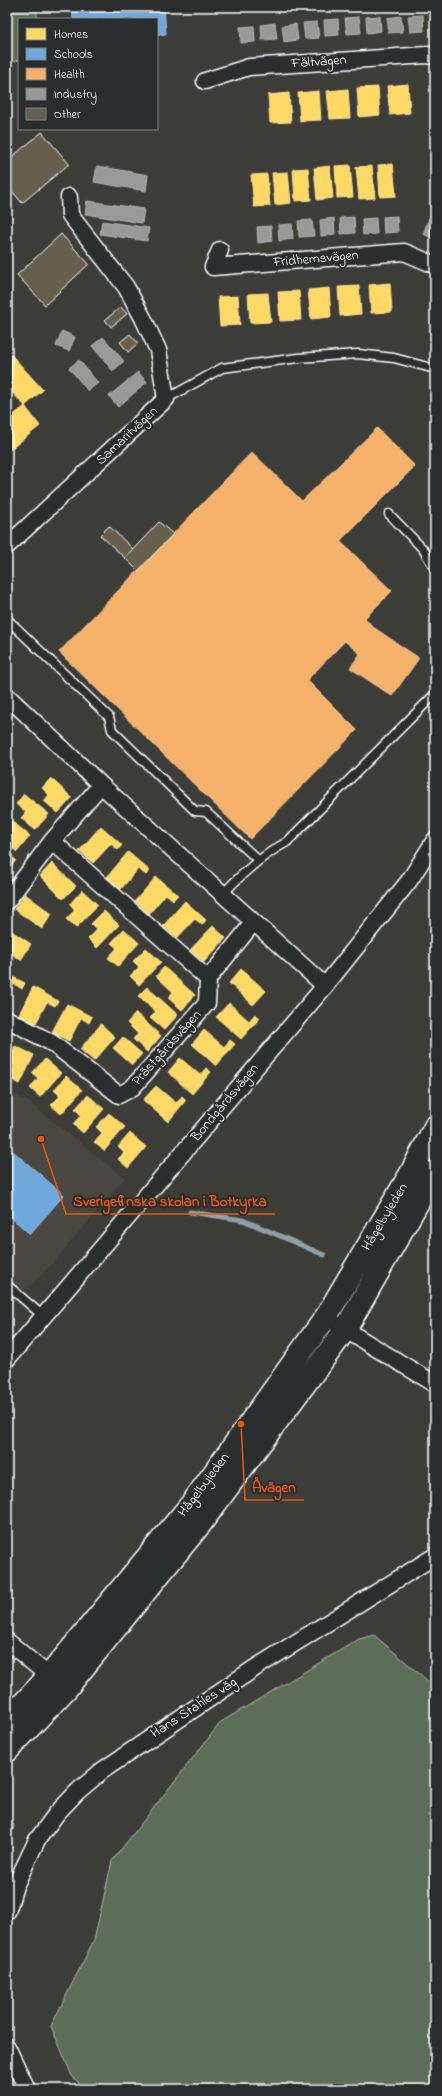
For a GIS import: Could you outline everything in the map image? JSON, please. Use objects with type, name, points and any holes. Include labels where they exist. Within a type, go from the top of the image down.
[{"type":"main road","name":"Hågelbyleden","points":[[7,1751],[194,1501],[326,1317],[412,1173],[435,1127]]},
{"type":"main road","name":"Hågelbyleden","points":[[7,1721],[57,1683],[201,1523],[345,1330],[435,1172]]},
{"type":"street","name":"Fältvägen","points":[[205,81],[249,67],[427,55],[435,56]]},
{"type":"street","name":"Samaritvägen","points":[[7,546],[166,399],[158,350],[144,318],[126,288],[70,215],[70,197]]},
{"type":"street","name":"Fridhemsvägen","points":[[220,250],[213,267],[404,252],[435,265]]},
{"type":"street","points":[[7,696],[101,785],[325,986]]},
{"type":"street","points":[[7,901],[52,841],[101,785]]},
{"type":"street","name":"Bondgårdsvägen","points":[[7,1359],[325,986],[409,881],[435,840]]},
{"type":"street","points":[[52,841],[208,979],[253,923]]},
{"type":"street","name":"Prästgårdsvägen","points":[[7,1019],[52,1043],[119,1095],[132,1088],[207,1003],[208,979]]},
{"type":"street","points":[[326,1317],[435,1384]]},
{"type":"street","name":"Hans Stahles väg","points":[[7,1912],[15,1886],[37,1840],[57,1813],[78,1791],[103,1770],[255,1668],[435,1556]]},
{"type":"street","points":[[7,1641],[57,1683]]},
{"type":"street","points":[[7,2047],[27,2089]]},
{"type":"lane","points":[[166,399],[222,368],[298,358],[358,354],[394,358],[435,369]]},
{"type":"lane","points":[[389,514],[423,549],[435,569]]},
{"type":"lane","points":[[7,619],[109,717],[112,730],[195,811],[206,812],[258,860]]},
{"type":"lane","points":[[222,894],[243,871],[286,842],[435,694]]},
{"type":"lane","points":[[7,1284],[43,1316]]},
{"type":"shaded area","points":[[7,1090],[27,1101],[125,1178],[53,1263],[7,1308]]},
{"type":"green space","points":[[7,7],[37,7],[37,18],[18,18],[18,60],[7,64]]},
{"type":"green space","points":[[374,1635],[435,1687],[435,2089],[85,2089],[72,2076],[51,2026],[94,1940],[112,1861],[221,1722],[359,1639]]},
{"type":"green space","points":[[7,1819],[13,1823],[14,1827],[7,1844]]},
{"type":"building: Homes","points":[[408,84],[410,113],[390,115],[387,86]]},
{"type":"building: Homes","points":[[378,87],[380,115],[359,117],[357,88]]},
{"type":"building: Homes","points":[[348,89],[350,118],[330,119],[327,91]]},
{"type":"building: Homes","points":[[319,91],[321,120],[300,121],[298,93]]},
{"type":"building: Homes","points":[[289,93],[291,122],[270,123],[268,95]]},
{"type":"building: Homes","points":[[393,164],[396,196],[380,197],[378,165]]},
{"type":"building: Homes","points":[[350,165],[353,197],[337,198],[335,166]]},
{"type":"building: Homes","points":[[330,166],[333,198],[317,200],[314,168]]},
{"type":"building: Homes","points":[[372,166],[375,198],[359,199],[356,167]]},
{"type":"building: Homes","points":[[308,168],[311,200],[295,201],[293,169]]},
{"type":"building: Homes","points":[[288,172],[291,203],[275,205],[272,173]]},
{"type":"building: Homes","points":[[267,174],[270,206],[254,207],[251,175]]},
{"type":"building: Homes","points":[[390,283],[392,312],[371,313],[369,285]]},
{"type":"building: Homes","points":[[359,286],[361,314],[340,316],[338,287]]},
{"type":"building: Homes","points":[[329,288],[331,317],[311,319],[308,290]]},
{"type":"building: Homes","points":[[299,291],[301,320],[280,321],[278,292]]},
{"type":"building: Homes","points":[[268,293],[271,322],[250,323],[248,294]]},
{"type":"building: Homes","points":[[238,296],[240,325],[220,326],[218,297]]},
{"type":"building: Homes","points":[[7,350],[43,390],[25,406],[7,387]]},
{"type":"building: Homes","points":[[25,406],[40,426],[7,452],[7,420]]},
{"type":"building: Homes","points":[[51,778],[72,798],[58,813],[44,801],[49,795],[42,788]]},
{"type":"building: Homes","points":[[24,794],[49,814],[35,830],[21,818],[26,812],[16,804]]},
{"type":"building: Homes","points":[[7,817],[30,836],[17,852],[7,844]]},
{"type":"building: Homes","points":[[101,826],[122,845],[118,850],[111,844],[93,863],[79,851]]},
{"type":"building: Homes","points":[[128,852],[150,871],[146,875],[138,869],[121,889],[107,877]]},
{"type":"building: Homes","points":[[7,854],[16,860],[7,872]]},
{"type":"building: Homes","points":[[52,863],[76,886],[63,899],[40,876]]},
{"type":"building: Homes","points":[[156,877],[178,895],[173,900],[166,894],[149,914],[135,901]]},
{"type":"building: Homes","points":[[82,890],[98,905],[76,928],[66,919],[75,910],[70,904]]},
{"type":"building: Homes","points":[[25,894],[52,914],[42,929],[14,909]]},
{"type":"building: Homes","points":[[185,901],[206,920],[202,925],[195,919],[177,938],[163,926]]},
{"type":"building: Homes","points":[[104,911],[119,925],[97,948],[88,939],[97,930],[91,924]]},
{"type":"building: Homes","points":[[213,926],[226,938],[204,962],[190,950]]},
{"type":"building: Homes","points":[[7,928],[31,944],[21,960],[7,951]]},
{"type":"building: Homes","points":[[124,929],[139,943],[118,966],[108,958],[117,948],[111,943]]},
{"type":"building: Homes","points":[[146,948],[161,962],[139,985],[130,976],[139,967],[133,961]]},
{"type":"building: Homes","points":[[164,967],[195,995],[182,1010],[168,998],[173,992],[156,976]]},
{"type":"building: Homes","points":[[241,969],[266,991],[253,1005],[229,983]]},
{"type":"building: Homes","points":[[7,974],[25,983],[22,989],[14,984],[7,997]]},
{"type":"building: Homes","points":[[33,987],[58,1001],[55,1006],[47,1002],[35,1025],[18,1016]]},
{"type":"building: Homes","points":[[147,987],[178,1015],[164,1030],[150,1018],[156,1012],[138,996]]},
{"type":"building: Homes","points":[[229,1003],[249,1021],[255,1014],[260,1018],[241,1039],[216,1017]]},
{"type":"building: Homes","points":[[67,1004],[92,1017],[89,1023],[81,1018],[69,1041],[52,1032]]},
{"type":"building: Homes","points":[[136,1013],[161,1036],[147,1052],[133,1039],[138,1034],[127,1023]]},
{"type":"building: Homes","points":[[101,1024],[115,1037],[94,1061],[80,1049]]},
{"type":"building: Homes","points":[[204,1030],[224,1047],[230,1040],[235,1044],[216,1066],[192,1044]]},
{"type":"building: Homes","points":[[123,1037],[142,1054],[132,1065],[113,1048]]},
{"type":"building: Homes","points":[[15,1046],[34,1055],[20,1084],[8,1078],[14,1066],[7,1062]]},
{"type":"building: Homes","points":[[180,1058],[200,1075],[206,1068],[211,1072],[192,1094],[168,1072]]},
{"type":"building: Homes","points":[[45,1059],[61,1073],[40,1097],[30,1088],[38,1078],[32,1073]]},
{"type":"building: Homes","points":[[66,1076],[82,1090],[61,1114],[51,1105],[60,1096],[54,1090]]},
{"type":"building: Homes","points":[[156,1086],[176,1103],[182,1096],[186,1100],[168,1122],[143,1100]]},
{"type":"building: Homes","points":[[88,1095],[104,1109],[83,1133],[73,1124],[81,1115],[75,1109]]},
{"type":"building: Homes","points":[[109,1113],[125,1127],[104,1151],[94,1142],[102,1133],[96,1127]]},
{"type":"building: Homes","points":[[130,1133],[146,1147],[128,1168],[118,1159],[124,1153],[118,1147]]},
{"type":"building: Schools","points":[[72,7],[164,7],[166,34],[158,35],[158,18],[73,18]]},
{"type":"building: Schools","points":[[7,1146],[64,1195],[30,1234],[7,1214]]},
{"type":"building: Health","points":[[377,428],[415,466],[340,541],[392,591],[365,618],[373,627],[419,658],[392,696],[350,668],[360,654],[345,641],[307,680],[357,730],[250,839],[59,652],[252,452],[302,501]]},
{"type":"building: Industry","points":[[423,15],[424,31],[410,32],[408,16]]},
{"type":"building: Industry","points":[[380,16],[381,31],[367,33],[366,17]]},
{"type":"building: Industry","points":[[401,16],[403,32],[389,33],[387,18]]},
{"type":"building: Industry","points":[[359,17],[361,33],[347,34],[345,18]]},
{"type":"building: Industry","points":[[338,19],[339,35],[325,36],[324,20]]},
{"type":"building: Industry","points":[[317,22],[319,38],[305,39],[303,23]]},
{"type":"building: Industry","points":[[275,23],[277,39],[262,40],[261,25]]},
{"type":"building: Industry","points":[[296,24],[298,40],[284,42],[282,26]]},
{"type":"building: Industry","points":[[254,26],[255,42],[241,43],[240,27]]},
{"type":"building: Industry","points":[[97,166],[148,175],[146,191],[94,182]]},
{"type":"building: Industry","points":[[87,201],[144,209],[142,223],[85,214]]},
{"type":"building: Industry","points":[[397,216],[398,232],[384,233],[383,217]]},
{"type":"building: Industry","points":[[354,217],[355,233],[341,234],[340,218]]},
{"type":"building: Industry","points":[[334,218],[335,234],[321,236],[320,220]]},
{"type":"building: Industry","points":[[376,218],[377,234],[363,235],[362,219]]},
{"type":"building: Industry","points":[[429,218],[435,221],[435,239],[423,234]]},
{"type":"building: Industry","points":[[312,220],[314,236],[299,237],[298,221]]},
{"type":"building: Industry","points":[[102,221],[149,228],[147,241],[100,234]]},
{"type":"building: Industry","points":[[292,224],[293,239],[279,241],[278,225]]},
{"type":"building: Industry","points":[[271,226],[272,241],[258,243],[257,227]]},
{"type":"building: Industry","points":[[62,331],[75,337],[69,351],[56,346]]},
{"type":"building: Industry","points":[[103,337],[124,361],[113,371],[92,346]]},
{"type":"building: Industry","points":[[79,360],[98,383],[88,391],[69,368]]},
{"type":"building: Industry","points":[[138,372],[147,382],[118,407],[109,396]]},
{"type":"building: Other","points":[[42,132],[69,164],[22,203],[7,185],[7,161]]},
{"type":"building: Other","points":[[61,234],[89,264],[45,305],[17,275]]},
{"type":"building: Other","points":[[121,307],[127,314],[111,327],[105,320]]},
{"type":"building: Other","points":[[130,334],[138,343],[128,352],[120,342]]},
{"type":"building: Other","points":[[159,522],[173,534],[138,571],[125,558]]},
{"type":"building: Other","points":[[109,526],[133,549],[125,558],[100,535]]},
{"type":"waterway","points":[[190,1212],[243,1220],[324,1255]]},
{"type":"place","name":"Sverigefinska skolan i Botkyrka","points":[[41,1139]]},
{"type":"place","name":"Åvägen","points":[[241,1424]]}]
